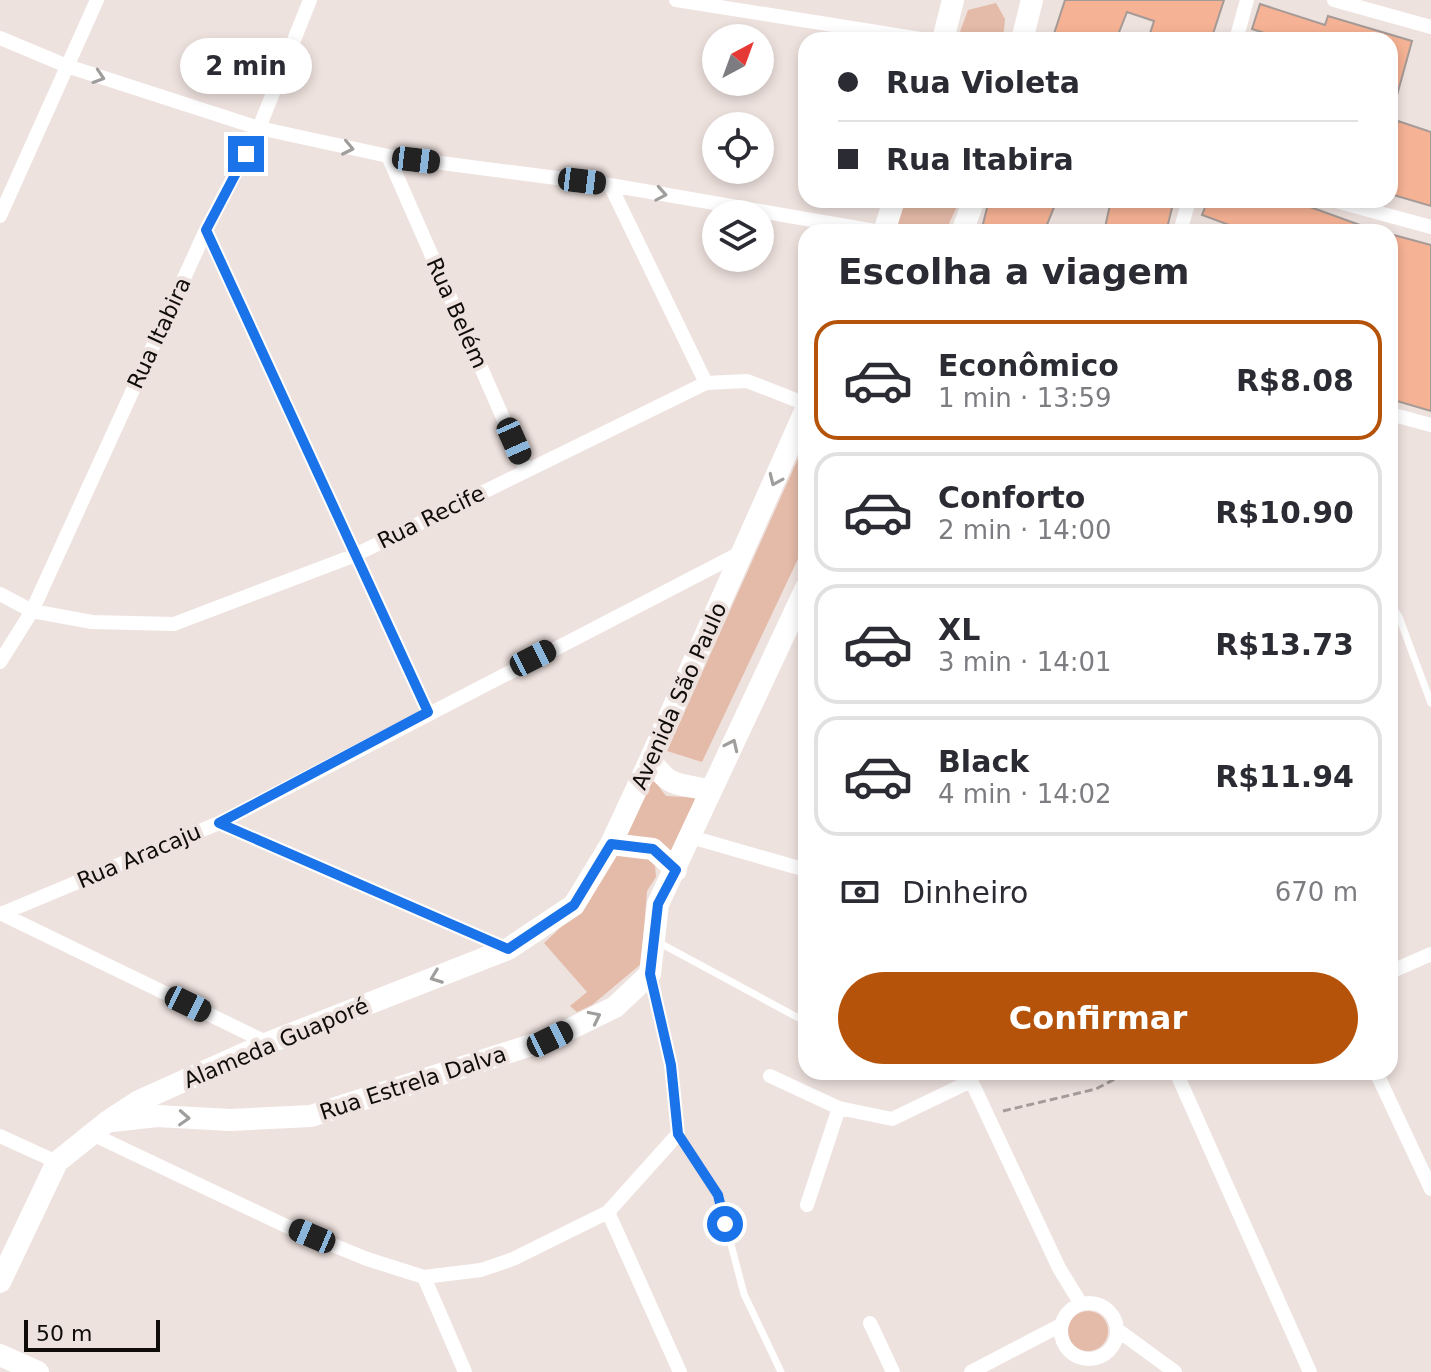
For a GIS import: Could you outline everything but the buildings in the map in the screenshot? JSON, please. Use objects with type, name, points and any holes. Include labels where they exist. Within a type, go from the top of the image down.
[{"type":"street","points":[[0,216],[97,0]]},
{"type":"street","name":"Rua Itabira","points":[[0,662],[32,611],[206,230],[259,128],[310,0]]},
{"type":"street","points":[[676,0],[877,32]]},
{"type":"street","points":[[945,32],[953,0]]},
{"type":"street","points":[[1015,0],[1027,20]]},
{"type":"street","points":[[1238,32],[1247,0]]},
{"type":"street","points":[[1334,0],[1431,27]]},
{"type":"street","points":[[0,38],[67,66],[259,128],[388,156],[610,185],[836,224]]},
{"type":"street","name":"Rua Belém","points":[[388,156],[526,470]]},
{"type":"street","points":[[610,185],[706,383]]},
{"type":"street","points":[[1361,208],[1431,227]]},
{"type":"street","points":[[206,230],[353,556],[428,712]]},
{"type":"street","name":"Rua Recife","points":[[0,594],[32,611],[92,622],[174,624],[353,556],[706,383],[747,381],[798,403]]},
{"type":"street","points":[[1398,416],[1431,425]]},
{"type":"street","name":"Avenida São Paulo","points":[[508,949],[574,905],[611,844],[798,425]]},
{"type":"street","name":"Rua Aracaju","points":[[1,914],[219,823],[744,550]]},
{"type":"street","points":[[99,1128],[284,1225],[367,1259],[424,1277],[481,1270],[513,1259],[608,1212],[678,1134],[671,1065],[650,974],[658,904],[798,605]]},
{"type":"street","points":[[650,760],[662,776],[679,788],[710,791]]},
{"type":"street","points":[[219,823],[508,949]]},
{"type":"street","points":[[691,837],[798,868]]},
{"type":"street","points":[[611,844],[653,849],[676,870]]},
{"type":"street","points":[[1,914],[268,1043]]},
{"type":"street","name":"Alameda Guaporé","points":[[57,1162],[139,1101],[268,1043],[508,949]]},
{"type":"street","points":[[1398,968],[1431,954]]},
{"type":"street","name":"Rua Estrela Dalva","points":[[99,1128],[157,1116],[230,1120],[311,1116],[550,1039],[615,1007],[650,974]]},
{"type":"street","points":[[770,1076],[839,1108],[892,1119],[962,1080]]},
{"type":"street","points":[[971,1080],[1059,1268],[1081,1304]]},
{"type":"street","points":[[1180,1080],[1310,1372]]},
{"type":"street","points":[[1380,1080],[1424,1158],[1431,1189]]},
{"type":"street","points":[[807,1205],[839,1108]]},
{"type":"street","points":[[0,1136],[57,1162],[0,1282]]},
{"type":"street","points":[[608,1212],[680,1372]]},
{"type":"street","points":[[424,1277],[465,1372]]},
{"type":"street","points":[[971,1372],[1061,1325],[1072,1309],[1090,1303],[1108,1309],[1119,1331],[1175,1372]]},
{"type":"street","points":[[870,1323],[893,1372]]},
{"type":"street","points":[[1061,1325],[1064,1344],[1076,1357],[1085,1359],[1094,1359],[1110,1351],[1119,1331]]},
{"type":"street","points":[[0,1355],[38,1372]]},
{"type":"lane","points":[[1398,615],[1431,703]]},
{"type":"lane","points":[[654,940],[798,1018]]},
{"type":"lane","points":[[678,1134],[718,1195],[744,1294],[781,1372]]},
{"type":"path","points":[[988,1115],[1096,1089],[1113,1080]]},
{"type":"shaded area","points":[[996,3],[1005,19],[1004,32],[960,32],[968,10]]},
{"type":"shaded area","points":[[900,208],[956,208],[949,224],[895,224]]},
{"type":"shaded area","points":[[798,459],[798,559],[702,762],[667,751]]},
{"type":"shaded area","points":[[649,774],[666,796],[700,798],[674,852],[622,835]]},
{"type":"shaded area","points":[[641,853],[655,865],[656,877],[647,891],[641,964],[592,1005],[577,1012],[570,1006],[587,992],[544,943],[582,902],[611,855]]},
{"type":"shaded area","points":[[1088,1311],[1102,1317],[1108,1331],[1102,1345],[1088,1351],[1074,1345],[1068,1331],[1074,1317]]},
{"type":"route","points":[[246,154],[206,230],[353,556],[428,712],[219,823],[508,949],[574,905],[611,844],[653,849],[676,870],[658,904],[650,974],[671,1065],[678,1134],[718,1195],[725,1224]]}]
